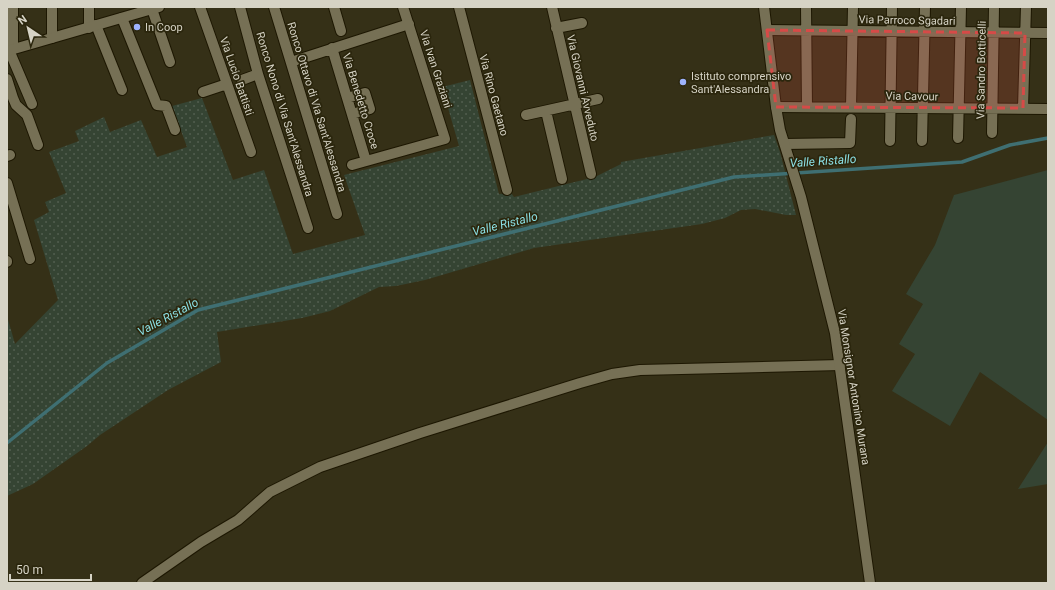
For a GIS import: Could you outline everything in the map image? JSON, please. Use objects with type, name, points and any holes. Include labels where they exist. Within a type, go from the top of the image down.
[{"type":"street","points":[[13,7],[10,50],[32,104]]},
{"type":"street","points":[[52,7],[52,38]]},
{"type":"street","points":[[89,7],[93,27],[122,90]]},
{"type":"street","name":"Via Lucio Battisti","points":[[200,7],[251,152]]},
{"type":"street","name":"Ronco Nono di Via Sant'Alessandra","points":[[240,7],[258,74],[308,228]]},
{"type":"street","name":"Ronco Ottavo di Via Sant'Alessandra","points":[[274,7],[337,214]]},
{"type":"street","points":[[334,7],[341,31]]},
{"type":"street","name":"Via Ivan Graziani","points":[[366,161],[445,139],[403,7]]},
{"type":"street","name":"Via Rino Gaetano","points":[[459,7],[507,190]]},
{"type":"street","name":"Via Giovanni Avveduto","points":[[552,7],[591,174]]},
{"type":"street","points":[[764,7],[776,107],[780,130],[786,147],[850,143],[851,119]]},
{"type":"street","points":[[806,7],[806,107]]},
{"type":"street","points":[[851,107],[853,7]]},
{"type":"street","points":[[890,141],[892,7]]},
{"type":"street","points":[[922,141],[925,7]]},
{"type":"street","points":[[958,138],[961,7]]},
{"type":"street","name":"Via Sandro Botticelli","points":[[992,133],[994,7]]},
{"type":"street","points":[[1023,108],[1026,7]]},
{"type":"street","points":[[10,50],[93,27],[126,14],[155,8],[170,62]]},
{"type":"street","points":[[126,14],[157,105],[166,106],[175,130]]},
{"type":"street","points":[[556,28],[582,23]]},
{"type":"street","points":[[291,62],[409,24]]},
{"type":"street","name":"Via Parroco Sgadari","points":[[767,30],[1048,33]]},
{"type":"street","name":"Via Benedetto Croce","points":[[332,48],[366,161]]},
{"type":"street","points":[[242,80],[258,74]]},
{"type":"street","points":[[7,78],[16,105],[27,115],[38,146]]},
{"type":"street","points":[[203,92],[227,84]]},
{"type":"street","points":[[347,98],[365,93],[367,98],[370,109],[352,114]]},
{"type":"street","points":[[526,115],[598,99]]},
{"type":"street","name":"Via Cavour","points":[[776,107],[1048,108]]},
{"type":"street","points":[[546,111],[562,179]]},
{"type":"street","name":"Via Monsignor Antonino Murana","points":[[786,147],[801,197],[835,333],[870,583]]},
{"type":"street","points":[[352,165],[366,161]]},
{"type":"street","points":[[7,183],[30,259]]},
{"type":"street","points":[[142,583],[201,542],[238,520],[270,492],[320,467],[420,433],[580,383],[612,374],[640,370],[840,365]]},
{"type":"highlighted area","points":[[767,30],[1025,33],[1023,108],[776,107]]},
{"type":"green space","points":[[470,80],[499,194],[511,193],[514,197],[595,177],[621,164],[621,162],[774,135],[780,152],[796,215],[786,215],[755,209],[741,210],[725,218],[702,224],[534,248],[425,280],[396,286],[379,287],[330,311],[302,318],[217,332],[221,362],[168,390],[100,435],[87,446],[33,484],[7,496],[7,316],[15,344],[58,300],[34,220],[49,212],[45,202],[66,193],[49,152],[79,141],[75,131],[104,117],[110,132],[141,120],[157,157],[187,147],[172,106],[202,98],[233,180],[264,170],[293,254],[365,235],[344,175],[459,146],[442,87]]},
{"type":"green space","points":[[1048,170],[1048,420],[980,372],[950,426],[892,391],[915,354],[899,344],[923,304],[906,294],[935,245],[954,195]]},
{"type":"green space","points":[[1048,442],[1048,484],[1018,489]]},
{"type":"waterway","name":"Valle Ristallo","points":[[7,443],[107,363],[198,310],[734,177],[962,162],[1010,145],[1048,138]]},
{"type":"place","name":"In Coop","points":[[137,27]]},
{"type":"place","name":"Istituto comprensivo Sant'Alessandra","points":[[683,82]]}]
